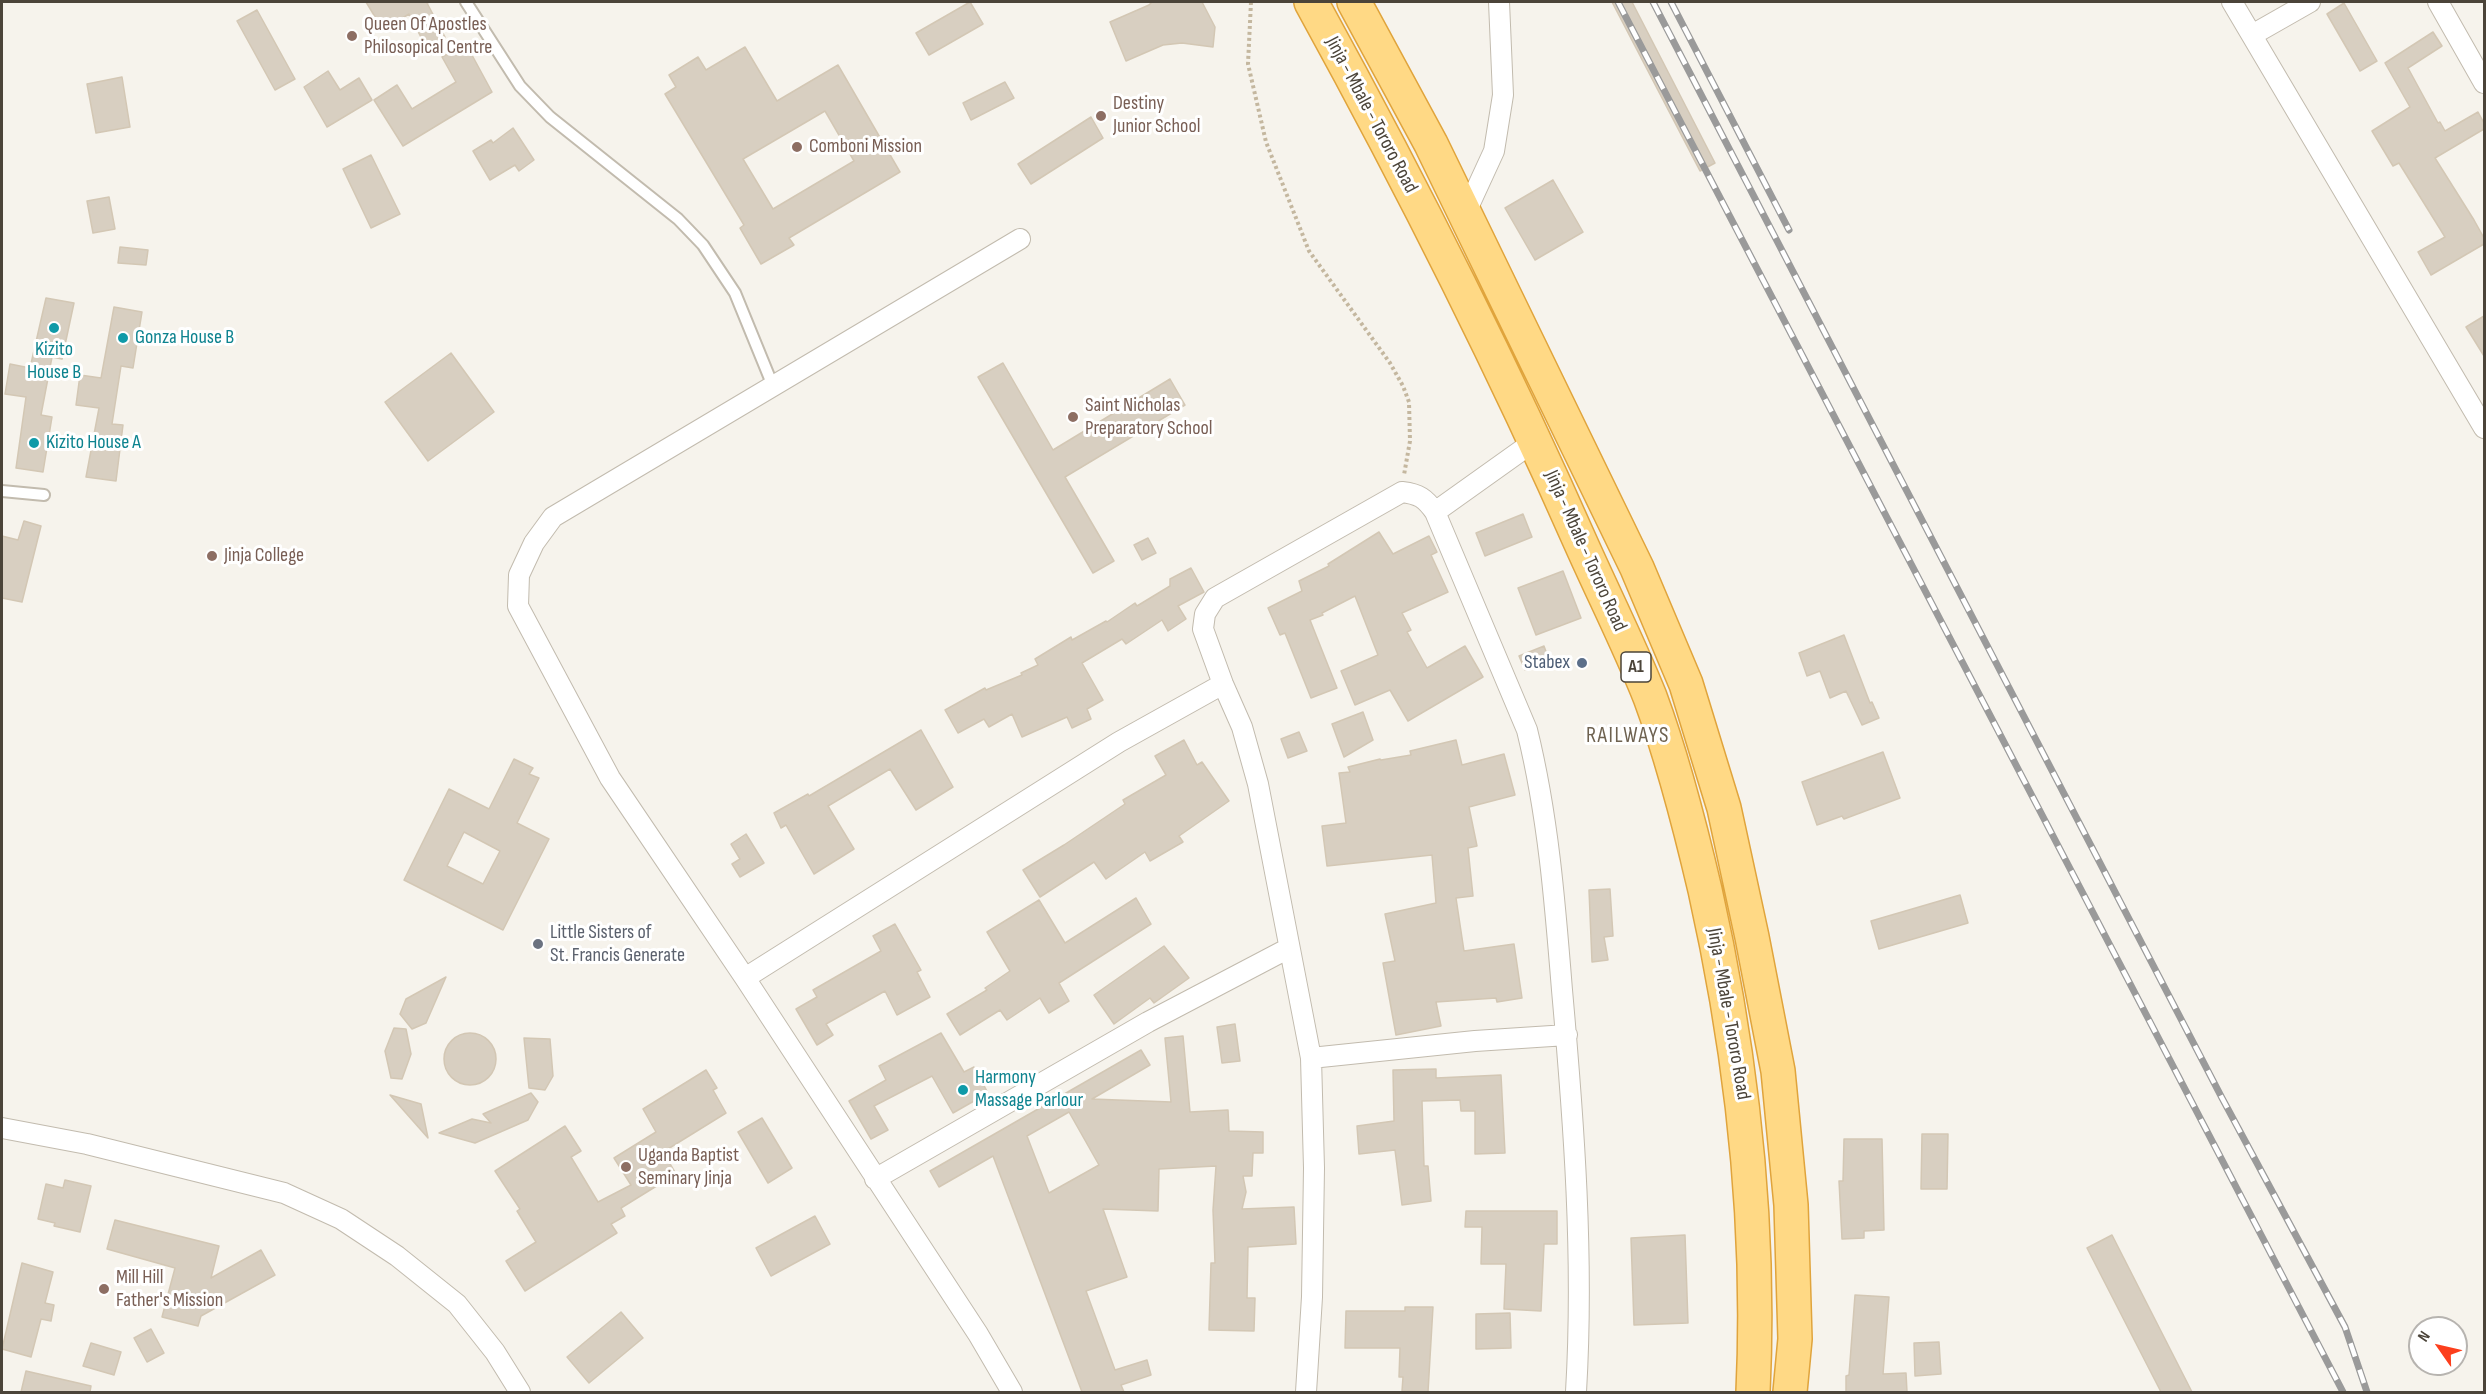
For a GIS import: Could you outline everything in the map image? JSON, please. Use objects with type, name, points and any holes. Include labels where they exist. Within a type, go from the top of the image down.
[{"type":"highway","name":"Jinja - Mbale - Tororo Road","points":[[1311,2],[1407,182],[1536,440],[1650,698],[1691,829],[1699,863],[1721,963],[1744,1107],[1753,1222],[1755,1349],[1753,1392]]},
{"type":"highway","name":"Jinja - Mbale - Tororo Road","points":[[1354,2],[1431,144],[1637,568],[1686,684],[1724,808],[1778,1071],[1791,1216],[1795,1339],[1790,1392]]},
{"type":"street","points":[[1465,214],[1494,152],[1503,96],[1498,2]]},
{"type":"street","points":[[2232,2],[2484,428]]},
{"type":"street","points":[[2252,35],[2310,2]]},
{"type":"street","points":[[2438,2],[2484,83]]},
{"type":"street","points":[[1012,1392],[978,1334],[874,1179],[745,978],[610,778],[518,606],[518,596],[519,575],[534,543],[553,518],[1020,239]]},
{"type":"street","points":[[1435,512],[1536,440]]},
{"type":"street","points":[[1306,1392],[1312,1297],[1311,1058],[1258,783],[1242,727],[1203,629],[1205,614],[1215,598],[1402,492],[1416,494],[1425,499],[1435,512],[1527,730],[1544,814],[1556,897],[1576,1176],[1580,1323],[1576,1392]]},
{"type":"street","points":[[745,978],[1119,742],[1223,684]]},
{"type":"street","points":[[874,1179],[1148,1022],[1289,948]]},
{"type":"street","points":[[1311,1058],[1475,1041],[1567,1035]]},
{"type":"street","points":[[2,1128],[87,1144],[284,1193],[341,1220],[397,1256],[457,1304],[495,1352],[520,1392]]},
{"type":"lane","points":[[466,2],[520,86],[550,117],[678,219],[703,245],[735,293],[773,386]]},
{"type":"lane","points":[[2,491],[44,495]]},
{"type":"path","points":[[1251,2],[1248,64],[1266,142],[1309,251],[1390,363],[1409,402],[1410,441],[1402,492]]},
{"type":"building","points":[[366,2],[430,2],[427,3],[445,37],[426,47],[409,14],[383,30]]},
{"type":"building","points":[[970,2],[983,24],[929,55],[916,33]]},
{"type":"building","points":[[1152,2],[1202,2],[1215,27],[1213,47],[1182,43],[1163,45],[1126,61],[1110,22]]},
{"type":"building","points":[[1612,2],[1632,2],[1715,163],[1700,171]]},
{"type":"building","points":[[2344,3],[2377,61],[2360,71],[2327,14]]},
{"type":"building","points":[[257,10],[295,79],[275,90],[237,21]]},
{"type":"building","points":[[2433,32],[2442,46],[2408,68],[2438,123],[2440,122],[2445,131],[2478,112],[2484,123],[2484,129],[2435,158],[2474,220],[2484,238],[2484,244],[2431,275],[2418,252],[2445,237],[2399,163],[2393,166],[2372,131],[2410,107],[2385,63]]},
{"type":"building","points":[[466,44],[492,92],[403,146],[374,100],[397,85],[412,109],[456,82],[442,57]]},
{"type":"building","points":[[745,47],[777,101],[838,65],[900,172],[789,238],[794,245],[761,264],[740,228],[744,225],[665,94],[676,87],[669,75],[698,57],[706,70]],"holes":[[[825,111],[854,161],[773,209],[743,159]]]},
{"type":"building","points":[[328,71],[340,90],[359,78],[372,100],[327,127],[304,87]]},
{"type":"building","points":[[122,77],[130,127],[96,133],[87,84]]},
{"type":"building","points":[[1005,82],[1014,98],[971,120],[963,103]]},
{"type":"building","points":[[1091,117],[1103,138],[1031,184],[1018,164]]},
{"type":"building","points":[[513,128],[534,160],[519,171],[515,165],[490,180],[473,151],[491,140],[493,143]]},
{"type":"building","points":[[371,155],[400,214],[371,228],[343,169]]},
{"type":"building","points":[[1553,180],[1583,232],[1535,260],[1505,208]]},
{"type":"building","points":[[109,197],[115,229],[93,233],[87,201]]},
{"type":"building","points":[[120,247],[148,250],[146,265],[118,263]]},
{"type":"building","points":[[46,298],[74,303],[62,359],[52,357],[41,415],[52,417],[43,472],[16,468],[26,397],[5,394],[10,364],[30,368]]},
{"type":"building","points":[[114,307],[142,312],[133,368],[121,366],[112,424],[123,425],[116,481],[86,477],[99,408],[76,405],[80,375],[101,378]]},
{"type":"building","points":[[2484,316],[2484,356],[2466,327]]},
{"type":"building","points":[[451,353],[494,412],[428,461],[385,402]]},
{"type":"building","points":[[1003,363],[1053,450],[1170,379],[1185,405],[1065,477],[1114,561],[1093,573],[978,377]]},
{"type":"building","points":[[1523,514],[1532,537],[1485,556],[1476,533]]},
{"type":"building","points":[[24,521],[41,526],[22,602],[2,598],[2,536],[18,540]]},
{"type":"building","points":[[1379,532],[1393,554],[1429,536],[1437,552],[1431,555],[1448,592],[1402,613],[1411,630],[1407,632],[1427,668],[1465,646],[1483,677],[1408,721],[1390,690],[1355,705],[1341,671],[1378,655],[1355,596],[1310,620],[1337,688],[1311,698],[1285,633],[1280,635],[1268,608],[1302,591],[1299,581],[1329,566],[1328,564]]},
{"type":"building","points":[[1148,538],[1156,553],[1142,560],[1134,545]]},
{"type":"building","points":[[1191,568],[1204,592],[1178,606],[1186,619],[1168,631],[1162,620],[1126,644],[1122,639],[1082,663],[1103,700],[1087,709],[1091,719],[1072,728],[1067,717],[1022,737],[1012,714],[989,727],[984,719],[958,733],[945,710],[985,688],[986,690],[1022,675],[1021,673],[1038,665],[1035,659],[1071,637],[1072,640],[1107,622],[1135,603],[1137,606],[1170,586],[1170,579]]},
{"type":"building","points":[[1563,571],[1581,618],[1536,635],[1518,588]]},
{"type":"building","points":[[1844,635],[1870,703],[1872,702],[1879,718],[1862,725],[1846,691],[1830,698],[1820,671],[1807,676],[1799,653]]},
{"type":"building","points":[[1544,646],[1549,660],[1525,670],[1519,656]]},
{"type":"building","points":[[1363,712],[1373,740],[1344,757],[1332,724]]},
{"type":"building","points":[[921,730],[953,787],[916,810],[890,769],[828,806],[854,849],[814,874],[786,825],[781,828],[774,813],[808,794],[809,796]]},
{"type":"building","points":[[1299,732],[1307,751],[1288,758],[1281,739]]},
{"type":"building","points":[[1184,740],[1197,765],[1202,762],[1229,801],[1179,836],[1183,842],[1150,861],[1145,852],[1106,879],[1094,862],[1040,897],[1023,870],[1125,804],[1123,800],[1166,775],[1155,756]]},
{"type":"building","points":[[1456,740],[1462,765],[1504,754],[1515,795],[1469,807],[1477,846],[1468,848],[1473,896],[1456,898],[1464,951],[1514,944],[1522,998],[1497,1002],[1496,998],[1436,1002],[1441,1026],[1396,1035],[1383,963],[1395,961],[1385,914],[1436,903],[1432,855],[1327,866],[1322,826],[1346,823],[1339,773],[1350,772],[1348,767],[1380,759],[1411,755],[1410,751]]},
{"type":"building","points":[[1883,752],[1900,798],[1844,819],[1842,816],[1817,825],[1802,782]]},
{"type":"building","points":[[514,759],[533,768],[529,774],[539,778],[517,823],[549,839],[503,930],[404,880],[449,789],[489,809]],"holes":[[[464,832],[500,851],[483,884],[447,866]]]},
{"type":"building","points":[[746,834],[764,863],[740,877],[732,864],[740,859],[731,844]]},
{"type":"building","points":[[1610,889],[1613,936],[1604,937],[1608,960],[1592,962],[1589,890]]},
{"type":"building","points":[[1960,895],[1968,923],[1879,949],[1871,921]]},
{"type":"building","points":[[1136,898],[1151,924],[1059,983],[1069,1001],[1049,1013],[1040,998],[1007,1020],[1000,1010],[960,1035],[947,1014],[987,990],[985,988],[1010,971],[987,932],[1039,900],[1065,943]]},
{"type":"building","points":[[895,924],[921,970],[917,972],[930,997],[897,1015],[885,991],[826,1024],[833,1035],[817,1045],[796,1009],[817,997],[813,990],[881,951],[873,936]]},
{"type":"building","points":[[1164,946],[1189,978],[1154,1003],[1150,998],[1114,1024],[1094,995]]},
{"type":"building","points":[[446,977],[426,1023],[412,1029],[400,1014],[406,999]]},
{"type":"building","points":[[1235,1024],[1240,1061],[1222,1063],[1217,1027]]},
{"type":"building","points":[[394,1028],[406,1029],[411,1054],[402,1079],[391,1078],[385,1051]]},
{"type":"building","points":[[470,1033],[480,1035],[488,1041],[494,1049],[496,1059],[494,1069],[488,1077],[480,1083],[470,1085],[460,1083],[452,1077],[446,1069],[444,1059],[446,1049],[452,1041],[460,1035]]},
{"type":"building","points":[[941,1033],[964,1072],[974,1067],[988,1093],[953,1113],[932,1076],[874,1106],[888,1130],[871,1139],[849,1101],[886,1080],[879,1066]]},
{"type":"building","points":[[1183,1036],[1190,1112],[1228,1110],[1229,1131],[1263,1132],[1263,1153],[1253,1153],[1252,1176],[1243,1176],[1246,1192],[1242,1209],[1294,1207],[1296,1244],[1248,1247],[1247,1298],[1255,1298],[1254,1331],[1209,1330],[1211,1263],[1215,1263],[1213,1210],[1216,1166],[1159,1169],[1158,1211],[1103,1209],[1127,1277],[1086,1291],[1115,1370],[1147,1360],[1151,1375],[1121,1385],[1124,1392],[1082,1392],[993,1156],[939,1187],[930,1171],[1141,1050],[1150,1065],[1092,1099],[1171,1102],[1165,1038]],"holes":[[[1069,1112],[1099,1165],[1049,1193],[1027,1136]]]},
{"type":"building","points":[[524,1038],[550,1039],[553,1076],[545,1090],[529,1088]]},
{"type":"building","points":[[1436,1069],[1436,1078],[1501,1075],[1505,1153],[1475,1154],[1475,1111],[1461,1111],[1460,1100],[1422,1101],[1424,1166],[1428,1166],[1431,1201],[1402,1205],[1395,1150],[1359,1154],[1357,1126],[1394,1121],[1393,1070]]},
{"type":"building","points":[[706,1070],[717,1088],[713,1090],[726,1113],[663,1152],[676,1174],[621,1208],[625,1216],[611,1224],[617,1233],[525,1291],[506,1261],[536,1242],[517,1211],[520,1209],[495,1171],[565,1126],[581,1151],[571,1157],[598,1202],[631,1185],[614,1158],[656,1132],[643,1109]]},
{"type":"building","points":[[531,1093],[538,1102],[528,1120],[475,1143],[439,1133],[472,1119],[491,1123],[483,1114]]},
{"type":"building","points":[[390,1095],[421,1104],[428,1138]]},
{"type":"building","points":[[762,1118],[792,1168],[768,1183],[738,1132]]},
{"type":"building","points":[[1922,1134],[1948,1134],[1947,1189],[1921,1189]]},
{"type":"building","points":[[1844,1139],[1882,1139],[1884,1230],[1864,1231],[1864,1238],[1842,1239],[1839,1181],[1843,1181]]},
{"type":"building","points":[[65,1180],[91,1186],[80,1232],[54,1226],[55,1223],[38,1219],[46,1184],[63,1188]]},
{"type":"building","points":[[1466,1211],[1557,1211],[1557,1244],[1544,1244],[1541,1311],[1504,1309],[1506,1264],[1481,1264],[1482,1227],[1465,1227]]},
{"type":"building","points":[[815,1216],[830,1244],[771,1276],[756,1248]]},
{"type":"building","points":[[115,1220],[219,1246],[211,1278],[261,1250],[275,1275],[201,1316],[198,1326],[162,1317],[175,1268],[107,1249]]},
{"type":"building","points":[[1685,1235],[1688,1323],[1634,1325],[1631,1238]]},
{"type":"building","points":[[2112,1235],[2192,1392],[2161,1392],[2087,1248]]},
{"type":"building","points":[[22,1263],[53,1272],[45,1303],[54,1305],[51,1321],[41,1319],[31,1357],[2,1349]]},
{"type":"building","points":[[1855,1295],[1889,1297],[1883,1374],[1906,1373],[1907,1392],[1846,1392]]},
{"type":"building","points":[[1405,1307],[1433,1307],[1428,1392],[1402,1391],[1403,1377],[1399,1377],[1400,1348],[1345,1348],[1346,1311],[1405,1311]]},
{"type":"building","points":[[621,1312],[643,1338],[589,1383],[567,1357]]},
{"type":"building","points":[[1510,1313],[1511,1348],[1476,1349],[1476,1314]]},
{"type":"building","points":[[151,1329],[164,1353],[147,1362],[134,1338]]},
{"type":"building","points":[[1939,1342],[1941,1374],[1915,1376],[1914,1343]]},
{"type":"building","points":[[91,1343],[121,1352],[114,1375],[83,1366]]},
{"type":"building","points":[[26,1371],[91,1386],[90,1392],[21,1392]]},
{"type":"railway","points":[[1618,2],[2343,1392]]},
{"type":"railway","points":[[1653,2],[2222,1098],[2345,1327],[2367,1392]]},
{"type":"railway","points":[[1671,2],[1789,230]]},
{"type":"place","name":"Queen Of Apostles Philosopical Centre","points":[[352,36]]},
{"type":"place","name":"Destiny Junior School","points":[[1101,116]]},
{"type":"place","name":"Comboni Mission","points":[[797,147]]},
{"type":"place","name":"Kizito House B","points":[[54,328]]},
{"type":"place","name":"Gonza House B","points":[[123,338]]},
{"type":"place","name":"Saint Nicholas Preparatory School","points":[[1073,417]]},
{"type":"place","name":"Kizito House A","points":[[34,443]]},
{"type":"place","name":"Jinja College","points":[[212,556]]},
{"type":"place","name":"Stabex","points":[[1582,663]]},
{"type":"place","name":"Little Sisters of St. Francis Generate","points":[[538,944]]},
{"type":"place","name":"Harmony Massage Parlour","points":[[963,1090]]},
{"type":"place","name":"Uganda Baptist Seminary Jinja","points":[[626,1167]]},
{"type":"place","name":"Mill Hill Father's Mission","points":[[104,1289]]},
{"type":"district","name":"RAILWAYS","points":[[1628,736]]}]
